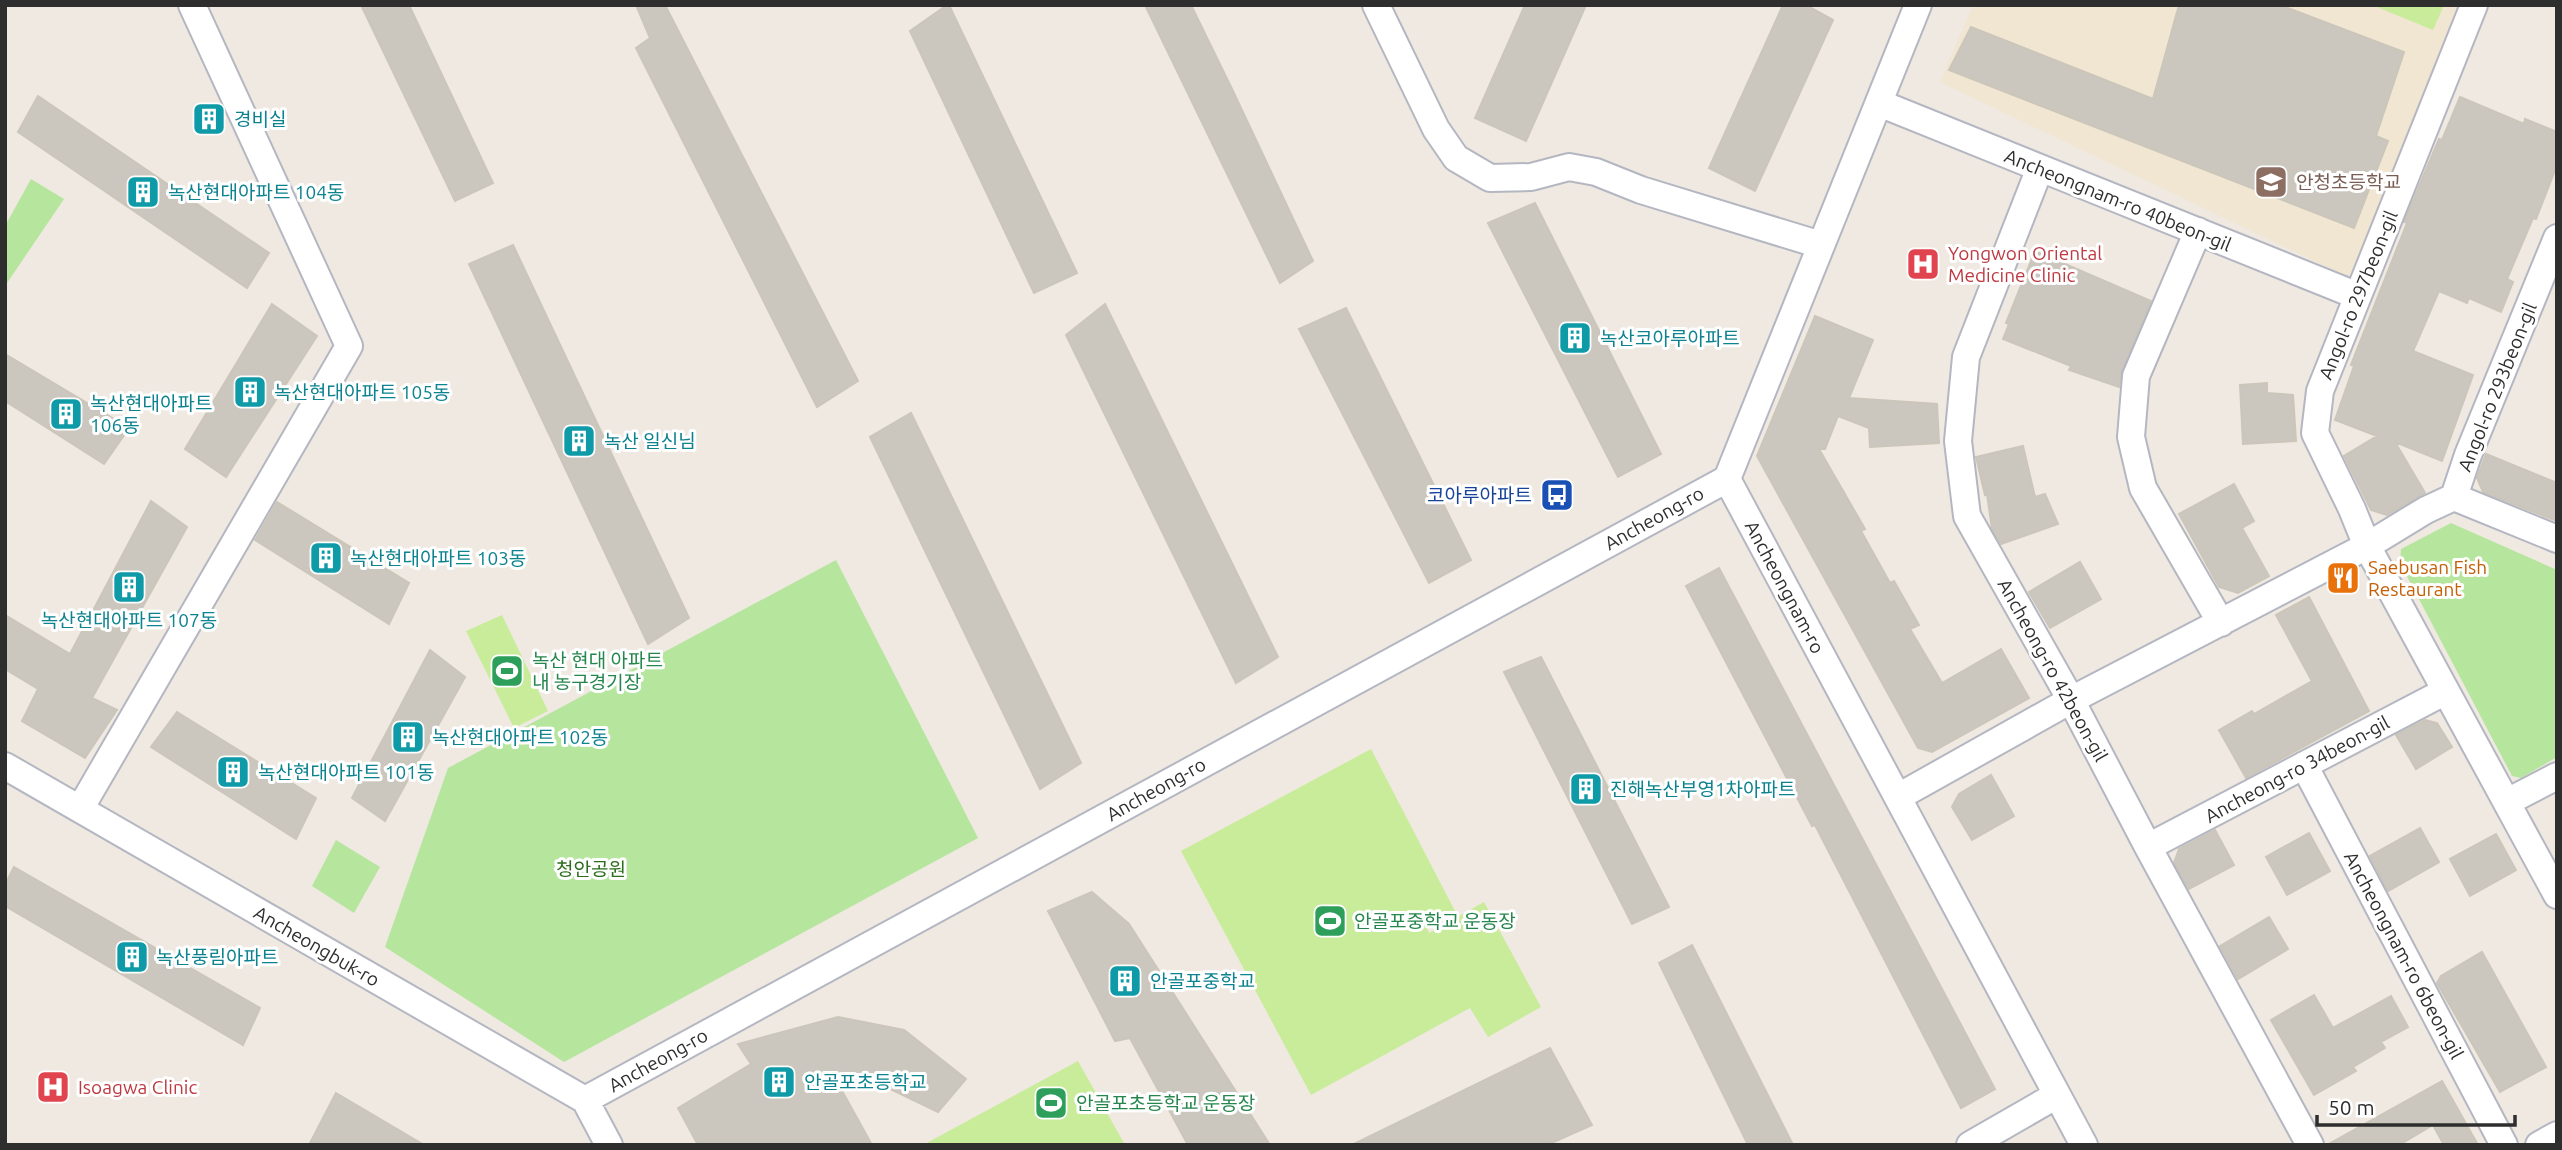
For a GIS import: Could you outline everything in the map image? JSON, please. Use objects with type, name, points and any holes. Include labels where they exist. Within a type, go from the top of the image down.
[{"type":"street","points":[[80,809],[349,346],[192,5]]},
{"type":"street","points":[[1376,5],[1436,129],[1456,158],[1490,178],[1531,177],[1569,167],[1596,172],[1641,190],[1821,245]]},
{"type":"street","points":[[1727,479],[1918,5]]},
{"type":"street","name":"Angol-ro 297beon-gil","points":[[2367,546],[2353,509],[2315,433],[2320,391],[2474,5]]},
{"type":"street","name":"Ancheongnam-ro 40beon-gil","points":[[1879,103],[2358,296]]},
{"type":"street","name":"Ancheong-ro 42beon-gil","points":[[2040,168],[1966,357],[1958,440],[1967,516],[2071,700],[2310,1145]]},
{"type":"street","points":[[2198,232],[2136,376],[2131,437],[2143,488],[2221,623]]},
{"type":"street","name":"Angol-ro 293beon-gil","points":[[2454,497],[2468,455],[2557,238]]},
{"type":"street","name":"Ancheongnam-ro","points":[[1727,479],[2084,1145]]},
{"type":"street","name":"Ancheong-ro","points":[[585,1100],[1727,479]]},
{"type":"street","points":[[1898,797],[2071,700],[2367,546],[2426,510],[2454,497],[2557,538]]},
{"type":"street","points":[[2367,546],[2557,895]]},
{"type":"street","name":"Ancheong-ro 34beon-gil","points":[[2148,847],[2446,691]]},
{"type":"street","name":"Ancheongnam-ro 6beon-gil","points":[[2304,765],[2504,1145]]},
{"type":"street","name":"Ancheongbuk-ro","points":[[5,766],[585,1100]]},
{"type":"street","points":[[2507,802],[2557,776]]},
{"type":"street","points":[[1970,1145],[2057,1095]]},
{"type":"street","points":[[585,1100],[609,1145]]},
{"type":"street","points":[[2539,1145],[2557,1135]]},
{"type":"shaded area","name":"안청초등학교","points":[[1973,5],[2464,5],[2356,281],[1940,82]]},
{"type":"green space","points":[[2372,5],[2444,5],[2433,30]]},
{"type":"green space","points":[[31,179],[64,199],[5,286],[5,226]]},
{"type":"green space","points":[[2451,523],[2557,570],[2557,757],[2521,778],[2512,776],[2400,563],[2401,549]]},
{"type":"green space","name":"청안공원","points":[[836,560],[978,838],[564,1062],[385,947],[448,768]]},
{"type":"green space","name":"녹산 현대 아파트 내 농구경기장","points":[[502,615],[548,711],[514,728],[466,631]]},
{"type":"green space","name":"안골포중학교 운동장","points":[[1371,749],[1456,913],[1427,928],[1429,933],[1484,902],[1541,1007],[1488,1037],[1470,1008],[1311,1095],[1181,851]]},
{"type":"green space","points":[[336,840],[380,867],[354,913],[312,886]]},
{"type":"green space","name":"안골포초등학교 운동장","points":[[1078,1061],[1125,1145],[923,1145]]},
{"type":"building","points":[[361,5],[409,5],[493,183],[455,201]]},
{"type":"building","points":[[636,5],[665,5],[858,381],[817,407],[636,48],[650,38]]},
{"type":"building","points":[[947,5],[1077,273],[1034,293],[910,31]]},
{"type":"building","points":[[1145,5],[1191,5],[1232,89],[1313,261],[1280,283]]},
{"type":"building","points":[[1525,5],[1586,5],[1526,141],[1475,118]]},
{"type":"building","points":[[1783,5],[1806,5],[1833,20],[1755,191],[1709,168]]},
{"type":"building","name":"안청초등학교","points":[[2179,5],[2280,5],[2404,52],[2376,136],[2388,141],[2354,228],[1949,70],[1971,27],[2153,99]]},
{"type":"building","name":"녹산현대아파트 104동","points":[[38,96],[269,253],[247,288],[18,132]]},
{"type":"building","points":[[2460,97],[2524,124],[2525,119],[2557,132],[2557,165],[2536,219],[2533,218],[2507,279],[2513,282],[2501,312],[2469,298],[2467,303],[2439,291],[2413,351],[2473,375],[2442,461],[2395,442],[2425,493],[2387,515],[2371,510],[2344,456],[2377,436],[2335,420],[2354,366],[2351,365],[2407,223],[2404,222]]},
{"type":"building","name":"녹산코아루아파트","points":[[1535,203],[1661,454],[1618,477],[1488,223]]},
{"type":"building","name":"녹산 일신님","points":[[513,245],[689,618],[648,644],[469,264]]},
{"type":"building","points":[[2035,251],[2151,301],[2122,370],[2119,387],[2069,370],[2071,366],[2003,339],[2009,324],[2006,323]]},
{"type":"building","name":"녹산현대아파트 105동","points":[[272,304],[317,336],[226,477],[185,449]]},
{"type":"building","points":[[1105,304],[1278,657],[1236,683],[1066,335]]},
{"type":"building","points":[[1346,308],[1471,560],[1429,583],[1299,329]]},
{"type":"building","points":[[1815,316],[1873,340],[1849,398],[1937,404],[1939,443],[1870,447],[1869,428],[1838,416],[1825,449],[1819,449],[1865,529],[1861,531],[1890,583],[1894,581],[1919,625],[1910,629],[1942,683],[2001,649],[2029,698],[1932,752],[1918,748],[1757,456]]},
{"type":"building","name":"녹산현대아파트 106동","points":[[5,354],[129,428],[104,464],[5,401]]},
{"type":"building","points":[[2267,383],[2267,393],[2293,395],[2296,441],[2243,444],[2240,385]]},
{"type":"building","points":[[911,413],[1081,763],[1040,789],[870,437]]},
{"type":"building","points":[[2023,446],[2035,497],[2045,494],[2058,524],[2001,544],[1992,529],[1987,494],[1985,495],[1976,457]]},
{"type":"building","points":[[2486,454],[2557,483],[2557,521],[2483,492],[2477,478]]},
{"type":"building","points":[[2234,484],[2254,521],[2242,528],[2269,576],[2238,593],[2219,587],[2179,514]]},
{"type":"building","points":[[151,501],[187,527],[92,698],[117,710],[85,758],[22,721],[38,689],[5,669],[5,615],[70,654]]},
{"type":"building","name":"녹산현대아파트 103동","points":[[277,502],[409,583],[389,624],[255,540]]},
{"type":"building","points":[[2080,562],[2101,599],[2050,628],[2029,592]]},
{"type":"building","points":[[1719,568],[1995,1089],[1961,1108],[1815,825],[1812,826],[1686,586]]},
{"type":"building","points":[[2309,597],[2369,711],[2246,778],[2219,730],[2252,711],[2254,714],[2312,681],[2276,615]]},
{"type":"building","name":"녹산현대아파트 102동","points":[[430,650],[465,677],[385,821],[352,798]]},
{"type":"building","name":"진해녹산부영1차아파트","points":[[1541,657],[1669,907],[1632,924],[1504,672]]},
{"type":"building","name":"녹산현대아파트 101동","points":[[177,712],[316,798],[296,839],[151,747]]},
{"type":"building","points":[[2425,720],[2437,723],[2452,747],[2416,769],[2396,735]]},
{"type":"building","points":[[1991,775],[2014,816],[1972,840],[1952,807],[1959,794]]},
{"type":"building","points":[[2420,828],[2439,862],[2388,891],[2370,856]]},
{"type":"building","points":[[2215,830],[2234,865],[2189,889],[2174,863],[2179,849]]},
{"type":"building","points":[[2309,833],[2330,871],[2287,895],[2266,857]]},
{"type":"building","points":[[2496,834],[2516,870],[2470,896],[2450,859]]},
{"type":"building","name":"녹산풍림아파트","points":[[14,867],[260,1008],[243,1045],[5,906],[5,885]]},
{"type":"building","name":"안골포중학교","points":[[1092,892],[1129,924],[1270,1145],[1188,1145],[1130,1038],[1115,1041],[1048,911]]},
{"type":"building","points":[[2269,917],[2288,949],[2238,979],[2220,946]]},
{"type":"building","points":[[1692,945],[1793,1145],[1748,1145],[1659,963]]},
{"type":"building","points":[[2482,952],[2546,1067],[2500,1092],[2437,983],[2441,976]]},
{"type":"building","points":[[2314,995],[2333,1028],[2391,996],[2408,1027],[2381,1042],[2385,1048],[2353,1067],[2356,1071],[2314,1095],[2271,1020]]},
{"type":"building","name":"안골포초등학교","points":[[838,1017],[904,1030],[966,1079],[938,1112],[878,1083],[836,1080],[872,1145],[698,1145],[678,1108],[751,1064],[738,1044]]},
{"type":"building","points":[[1550,1048],[1592,1125],[1547,1145],[1352,1145]]},
{"type":"building","points":[[2442,1081],[2478,1145],[2444,1145],[2433,1125],[2399,1145],[2327,1145]]},
{"type":"building","points":[[336,1093],[424,1145],[309,1145]]},
{"type":"place","name":"경비실","points":[[209,119]]},
{"type":"place","name":"안청초등학교","points":[[2271,182]]},
{"type":"place","name":"녹산현대아파트 104동","points":[[143,192]]},
{"type":"place","name":"Yongwon Oriental Medicine Clinic","points":[[1923,264]]},
{"type":"place","name":"녹산코아루아파트","points":[[1575,338]]},
{"type":"place","name":"녹산현대아파트 105동","points":[[250,392]]},
{"type":"place","name":"녹산현대아파트 106동","points":[[66,414]]},
{"type":"place","name":"녹산 일신님","points":[[579,441]]},
{"type":"place","name":"코아루아파트","points":[[1557,495]]},
{"type":"place","name":"녹산현대아파트 103동","points":[[326,558]]},
{"type":"place","name":"Saebusan Fish Restaurant","points":[[2343,578]]},
{"type":"place","name":"녹산현대아파트 107동","points":[[129,587]]},
{"type":"place","name":"녹산 현대 아파트 내 농구경기장","points":[[507,671]]},
{"type":"place","name":"녹산현대아파트 102동","points":[[408,737]]},
{"type":"place","name":"녹산현대아파트 101동","points":[[233,772]]},
{"type":"place","name":"진해녹산부영1차아파트","points":[[1586,789]]},
{"type":"place","name":"안골포중학교 운동장","points":[[1330,921]]},
{"type":"place","name":"녹산풍림아파트","points":[[132,957]]},
{"type":"place","name":"안골포중학교","points":[[1125,981]]},
{"type":"place","name":"안골포초등학교","points":[[779,1082]]},
{"type":"place","name":"Isoagwa Clinic","points":[[53,1087]]},
{"type":"place","name":"안골포초등학교 운동장","points":[[1051,1103]]}]
